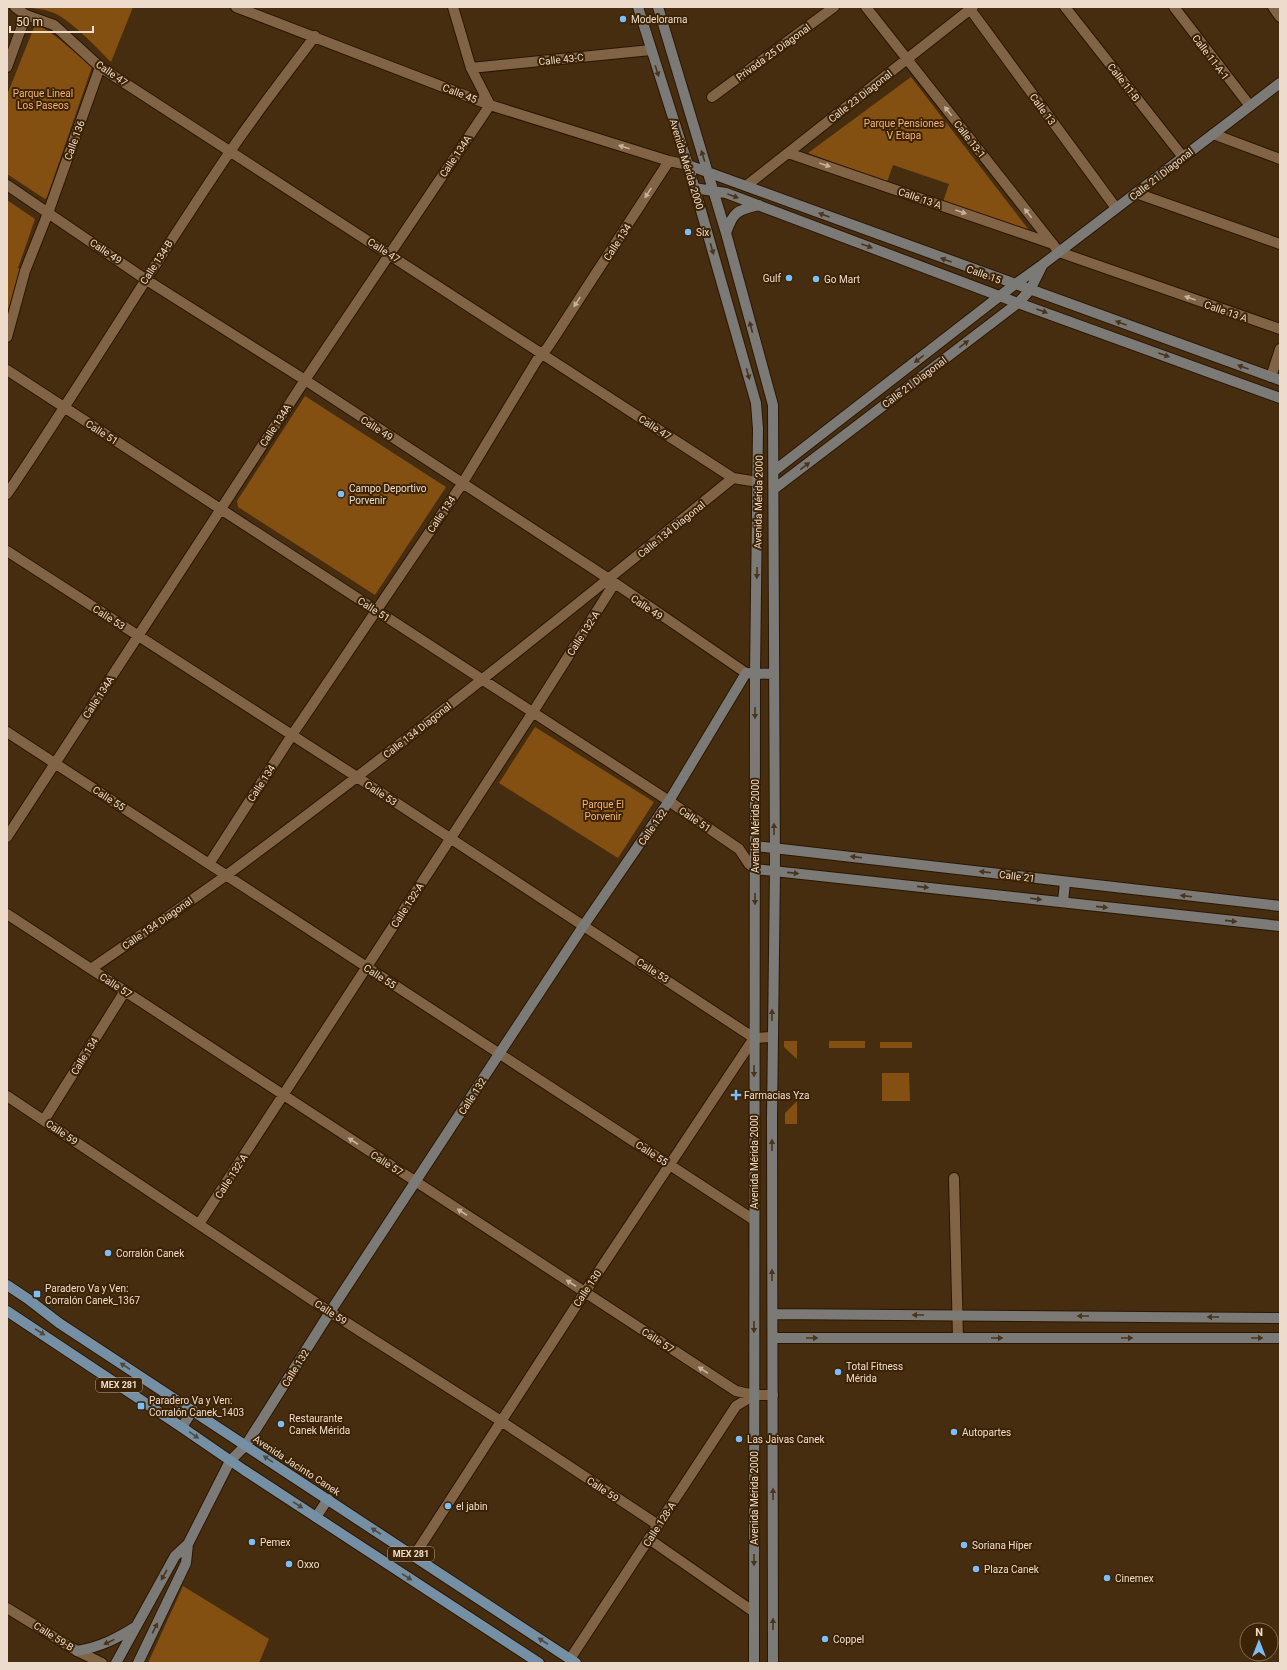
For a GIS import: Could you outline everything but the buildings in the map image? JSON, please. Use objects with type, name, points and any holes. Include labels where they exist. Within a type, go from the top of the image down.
[{"type":"main road","name":"Avenida Jacinto Canek","points":[[7,1285],[59,1323],[573,1661]]},
{"type":"main road","name":"MEX 281","points":[[7,1311],[182,1427],[230,1461],[539,1663]]},
{"type":"street","name":"Calle 47","points":[[15,7],[26,15],[54,25],[100,67],[389,253],[733,478],[758,482]]},
{"type":"street","name":"Calle 45","points":[[236,7],[315,36],[490,105],[669,161],[688,165]]},
{"type":"street","points":[[452,7],[470,68],[490,105]]},
{"type":"street","name":"Avenida Mérida 2000","points":[[638,7],[688,165],[756,403],[758,429],[758,482],[751,673],[755,846],[754,1663]]},
{"type":"street","name":"Avenida Mérida 2000","points":[[658,7],[726,233],[773,405],[775,870],[772,1037],[773,1663]]},
{"type":"street","name":"Privada 25 Diagonal","points":[[712,97],[834,7]]},
{"type":"street","name":"Calle 13-1","points":[[866,7],[1059,252]]},
{"type":"street","name":"Calle 11-B","points":[[1065,7],[1183,157]]},
{"type":"street","name":"Calle 11-A-1","points":[[1174,7],[1250,106]]},
{"type":"street","points":[[1272,7],[1280,17]]},
{"type":"street","name":"Calle 23 Diagonal","points":[[746,186],[972,8]]},
{"type":"street","name":"Calle 13","points":[[972,8],[1116,208]]},
{"type":"street","points":[[7,67],[26,15]]},
{"type":"street","name":"Calle 134-B","points":[[7,494],[65,408],[145,279],[230,151],[315,36]]},
{"type":"street","name":"Calle 43-C","points":[[470,68],[651,50]]},
{"type":"street","name":"Calle 136","points":[[7,337],[25,271],[48,212],[100,67]]},
{"type":"street","name":"Calle 21 Diagonal","points":[[774,471],[1014,285],[1136,194],[1280,83]]},
{"type":"street","name":"Calle 134A","points":[[7,837],[305,380],[490,105]]},
{"type":"street","points":[[1213,134],[1280,159]]},
{"type":"street","name":"Calle 13 A","points":[[788,153],[1052,244]]},
{"type":"street","name":"Calle 134","points":[[209,864],[292,735],[462,484],[542,354],[669,161]]},
{"type":"street","name":"Calle 15","points":[[688,165],[708,174],[746,186],[1275,379]]},
{"type":"street","name":"Calle 49","points":[[7,184],[145,279],[305,380],[751,673]]},
{"type":"street","name":"Calle 15","points":[[694,188],[726,193],[1018,303],[1280,398]]},
{"type":"street","points":[[1136,194],[1280,244]]},
{"type":"street","points":[[726,233],[732,216],[739,210],[758,205]]},
{"type":"street","name":"Calle 13 A","points":[[1059,252],[1280,329]]},
{"type":"street","name":"Calle 21 Diagonal","points":[[774,490],[1018,303],[1030,290],[1042,265]]},
{"type":"street","points":[[1275,379],[1280,349]]},
{"type":"street","name":"Calle 51","points":[[7,370],[669,801],[739,849],[749,864],[755,869]]},
{"type":"street","name":"Calle 134 Diagonal","points":[[91,969],[226,875],[357,777],[611,582],[733,478]]},
{"type":"street","name":"Calle 53","points":[[7,551],[451,838],[754,1038]]},
{"type":"street","name":"Calle 132-A","points":[[199,1224],[533,712],[611,582]]},
{"type":"street","points":[[751,673],[773,674]]},
{"type":"street","name":"Calle 132","points":[[116,1663],[175,1556],[188,1544],[230,1461],[246,1445],[330,1312],[415,1182],[584,925],[669,801],[751,673]]},
{"type":"street","name":"Calle 55","points":[[7,732],[754,1220]]},
{"type":"street","points":[[739,849],[755,846]]},
{"type":"street","name":"Calle 21","points":[[755,846],[1280,906]]},
{"type":"street","name":"Calle 21","points":[[755,869],[1280,926]]},
{"type":"street","points":[[1063,902],[1065,882]]},
{"type":"street","name":"Calle 57","points":[[7,914],[736,1391],[754,1395],[773,1395]]},
{"type":"street","name":"Calle 134","points":[[44,1120],[125,991]]},
{"type":"street","points":[[754,1038],[772,1037]]},
{"type":"street","name":"Calle 130","points":[[414,1556],[585,1292],[754,1038]]},
{"type":"street","name":"Calle 59","points":[[7,1096],[330,1312],[501,1421],[658,1525]]},
{"type":"street","points":[[954,1178],[958,1338]]},
{"type":"street","points":[[773,1314],[1280,1318]]},
{"type":"street","points":[[773,1338],[1280,1338]]},
{"type":"street","name":"Calle 128-A","points":[[573,1661],[649,1539],[736,1406],[754,1395]]},
{"type":"street","points":[[182,1427],[193,1410]]},
{"type":"street","points":[[316,1517],[328,1499]]},
{"type":"street","points":[[649,1539],[754,1612]]},
{"type":"street","name":"Calle 132","points":[[138,1663],[186,1563],[188,1544]]},
{"type":"street","name":"Calle 59-B","points":[[7,1608],[77,1651],[102,1663]]},
{"type":"street","points":[[77,1651],[108,1643],[137,1626]]},
{"type":"green space","points":[[27,7],[133,7],[111,62],[84,35],[61,17],[54,13]]},
{"type":"green space","name":"Parque Lineal Los Paseos","points":[[35,25],[55,36],[92,67],[47,197],[45,199],[7,174],[7,95]]},
{"type":"green space","name":"Parque Pensiones V Etapa","points":[[911,77],[1032,234],[943,202],[949,184],[893,165],[887,182],[808,153]]},
{"type":"green space","points":[[7,200],[35,219],[18,268],[20,269],[7,314]]},
{"type":"green space","name":"Campo Deportivo Porvenir","points":[[305,396],[446,487],[375,595],[238,507],[237,501]]},
{"type":"green space","name":"Parque El Porvenir","points":[[535,727],[654,802],[618,858],[499,783]]},
{"type":"green space","points":[[784,1041],[797,1041],[797,1059],[784,1047]]},
{"type":"green space","points":[[829,1041],[865,1041],[865,1048],[829,1048]]},
{"type":"green space","points":[[880,1042],[912,1042],[912,1048],[880,1048]]},
{"type":"green space","points":[[882,1073],[909,1073],[910,1101],[882,1101]]},
{"type":"green space","points":[[797,1101],[797,1124],[785,1124],[785,1113]]},
{"type":"green space","points":[[183,1586],[269,1639],[259,1663],[148,1663]]},
{"type":"place","name":"Modelorama","points":[[623,19]]},
{"type":"place","name":"Six","points":[[688,232]]},
{"type":"place","name":"Gulf","points":[[789,278]]},
{"type":"place","name":"Go Mart","points":[[816,279]]},
{"type":"place","name":"Campo Deportivo Porvenir","points":[[341,494]]},
{"type":"place","name":"Farmacias Yza","points":[[736,1095]]},
{"type":"place","name":"Corralón Canek","points":[[108,1253]]},
{"type":"place","name":"Paradero Va y Ven: Corralón Canek_1367","points":[[37,1294]]},
{"type":"place","name":"Total Fitness Mérida","points":[[838,1372]]},
{"type":"place","name":"Paradero Va y Ven: Corralón Canek_1403","points":[[141,1406]]},
{"type":"place","name":"Restaurante Canek Mérida","points":[[281,1424]]},
{"type":"place","name":"Autopartes","points":[[954,1432]]},
{"type":"place","name":"Las Jaivas Canek","points":[[739,1439]]},
{"type":"place","name":"el jabin","points":[[448,1506]]},
{"type":"place","name":"Pemex","points":[[252,1542]]},
{"type":"place","name":"Soriana Híper","points":[[964,1545]]},
{"type":"place","name":"Oxxo","points":[[289,1564]]},
{"type":"place","name":"Plaza Canek","points":[[976,1569]]},
{"type":"place","name":"Cinemex","points":[[1107,1578]]},
{"type":"place","name":"Coppel","points":[[825,1639]]}]
